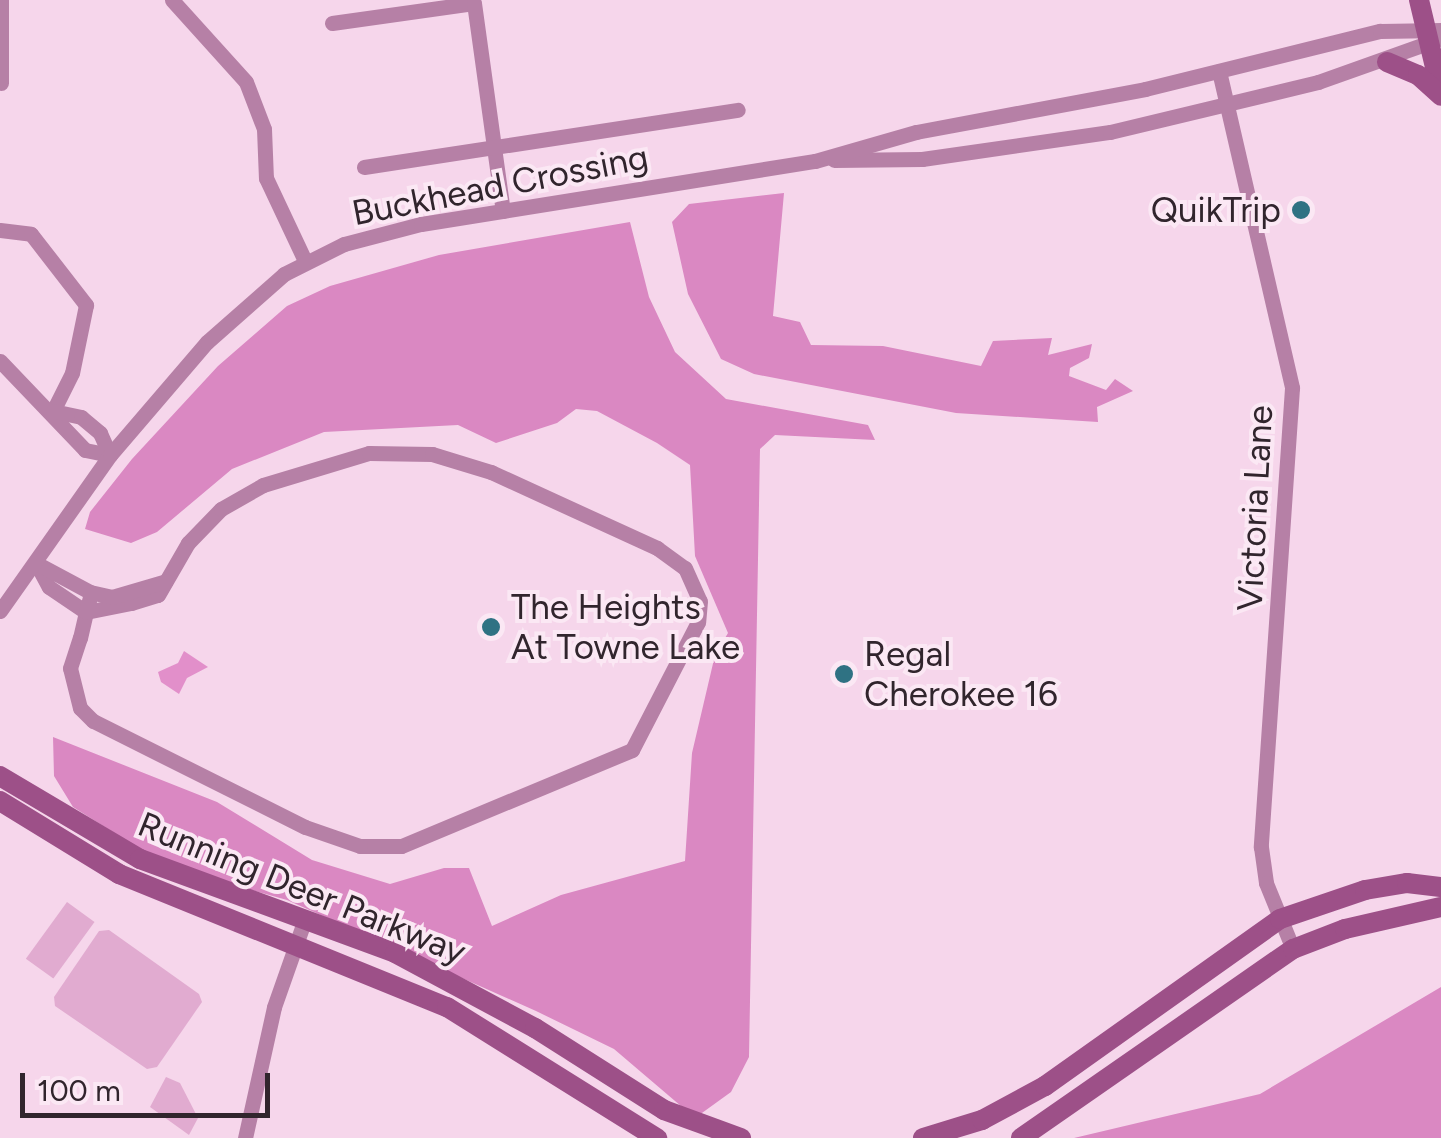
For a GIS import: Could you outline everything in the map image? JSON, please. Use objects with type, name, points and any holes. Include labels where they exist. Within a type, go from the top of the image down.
[{"type":"street","points":[[1,0],[1,83]]},
{"type":"street","points":[[172,0],[231,62],[252,93],[264,128],[266,178],[304,262]]},
{"type":"street","points":[[332,23],[492,0]]},
{"type":"street","points":[[1419,0],[1434,35],[1441,94]]},
{"type":"street","points":[[474,3],[503,210]]},
{"type":"street","name":"Buckhead Crossing","points":[[0,610],[110,455],[233,316],[304,262],[398,229],[815,161],[916,132],[1219,72],[1380,32],[1434,35]]},
{"type":"street","name":"Buckhead Crossing","points":[[815,161],[922,160],[1029,146],[1227,105],[1388,62],[1434,35]]},
{"type":"street","points":[[1388,62],[1418,75],[1441,94]]},
{"type":"street","name":"Victoria Lane","points":[[1219,72],[1292,388],[1261,847],[1280,919],[1293,950]]},
{"type":"street","points":[[364,166],[738,110]]},
{"type":"street","points":[[0,230],[30,234],[86,305],[72,373],[53,411]]},
{"type":"street","points":[[0,361],[53,411],[85,450],[110,455]]},
{"type":"street","points":[[36,563],[50,587],[86,612],[158,595],[188,543],[220,509],[263,484],[368,453],[432,454],[490,472],[657,548],[686,568],[700,601],[698,622],[632,750],[401,846],[360,846],[306,827],[93,721],[80,708],[70,668],[86,612],[91,593]]},
{"type":"street","points":[[36,563],[91,593],[112,597],[166,581]]},
{"type":"street","name":"Running Deer Parkway","points":[[0,776],[125,852],[430,970],[647,1102],[741,1138]]},
{"type":"street","name":"Running Deer Parkway","points":[[0,800],[119,874],[475,1022],[657,1138]]},
{"type":"street","points":[[923,1138],[982,1120],[1045,1086],[1280,919],[1365,890],[1406,883],[1441,887]]},
{"type":"street","points":[[1021,1138],[1293,950],[1345,929],[1441,907]]},
{"type":"street","points":[[245,1138],[274,1007],[305,919]]},
{"type":"shaded area","points":[[784,193],[773,316],[800,322],[811,345],[883,346],[981,366],[993,341],[1052,338],[1048,355],[1092,344],[1089,358],[1070,368],[1069,376],[1106,390],[1115,379],[1133,391],[1097,407],[1098,422],[956,413],[754,374],[721,359],[688,294],[672,222],[689,204]]},
{"type":"shaded area","points":[[630,222],[649,297],[675,352],[726,399],[868,425],[875,440],[775,435],[760,449],[749,1057],[731,1092],[695,1118],[614,1049],[536,1011],[287,900],[167,866],[73,807],[54,776],[53,737],[217,802],[312,860],[390,884],[444,868],[469,868],[492,926],[561,895],[685,861],[692,753],[715,655],[728,633],[695,556],[690,465],[657,443],[597,411],[576,409],[557,423],[496,443],[458,425],[324,432],[232,469],[157,532],[131,543],[85,529],[90,512],[132,459],[218,366],[287,306],[330,286],[439,255]]},
{"type":"shaded area","points":[[184,651],[208,667],[187,678],[179,694],[161,682],[158,672],[178,663]]},
{"type":"shaded area","points":[[67,902],[95,922],[53,979],[26,959]]},
{"type":"shaded area","points":[[109,930],[199,994],[202,1002],[157,1067],[147,1069],[55,1006],[54,997],[99,931]]},
{"type":"shaded area","points":[[1441,987],[1441,1138],[1074,1138],[1260,1094]]},
{"type":"shaded area","points":[[166,1077],[180,1083],[198,1118],[189,1135],[150,1107]]},
{"type":"place","name":"QuikTrip","points":[[1301,210]]},
{"type":"place","name":"The Heights At Towne Lake","points":[[491,627]]},
{"type":"place","name":"Regal Cherokee 16","points":[[844,674]]}]
